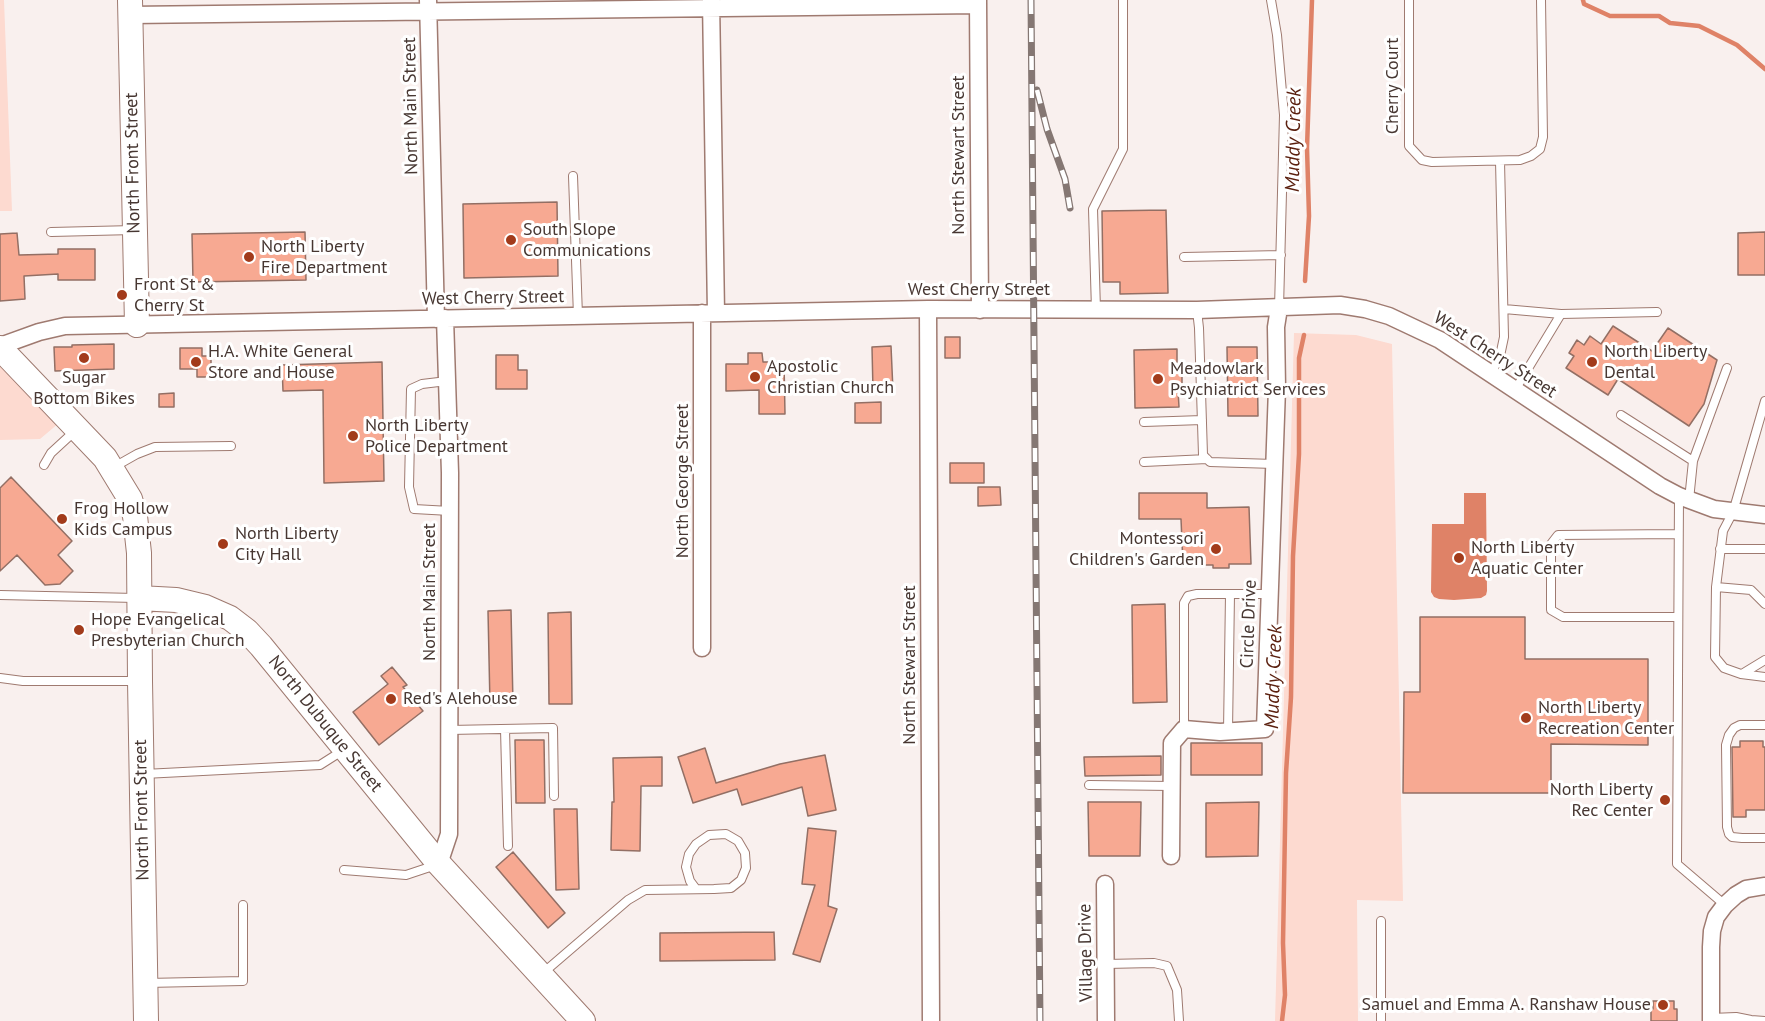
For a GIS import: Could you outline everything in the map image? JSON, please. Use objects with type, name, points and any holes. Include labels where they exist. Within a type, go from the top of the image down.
[{"type":"main road","name":"North Front Street","points":[[130,8],[137,325]]},
{"type":"main road","points":[[0,347],[105,458],[130,499],[135,516],[139,553],[140,598]]},
{"type":"main road","name":"North Front Street","points":[[140,598],[146,1021]]},
{"type":"main road","name":"North Dubuque Street","points":[[140,598],[176,600],[205,607],[230,618],[247,631],[440,864],[583,1021]]},
{"type":"street","points":[[130,8],[978,2]]},
{"type":"street","name":"North Stewart Street","points":[[978,2],[980,310]]},
{"type":"street","name":"North George Street","points":[[702,648],[709,313],[711,4]]},
{"type":"street","name":"North Main Street","points":[[428,6],[440,319],[447,381],[450,511],[449,834],[440,864]]},
{"type":"street","name":"West Cherry Street","points":[[0,347],[39,332],[65,326],[928,309],[1197,310],[1340,305],[1389,316],[1440,340],[1650,479],[1684,498],[1714,509],[1765,515]]},
{"type":"street","name":"Circle Drive","points":[[1184,729],[1228,731],[1265,729],[1277,388],[1276,327],[1279,308]]},
{"type":"street","name":"North Stewart Street","points":[[928,309],[931,1021]]},
{"type":"street","points":[[1171,856],[1172,743],[1184,729]]},
{"type":"street","name":"Village Drive","points":[[1105,884],[1106,1021]]},
{"type":"street","points":[[1711,1019],[1711,947],[1716,917],[1736,895],[1746,889],[1765,886]]},
{"type":"lane","points":[[1096,310],[1093,209],[1123,149],[1123,0]]},
{"type":"lane","points":[[1271,0],[1277,36],[1284,115],[1279,308]]},
{"type":"lane","name":"Cherry Court","points":[[1409,0],[1409,146],[1422,160],[1432,162],[1520,160],[1531,156],[1540,148],[1543,137],[1541,0]]},
{"type":"lane","points":[[1491,374],[1500,356],[1504,337],[1500,161]]},
{"type":"lane","points":[[573,177],[578,316]]},
{"type":"lane","points":[[51,232],[135,230]]},
{"type":"lane","points":[[1184,257],[1281,255]]},
{"type":"lane","points":[[1504,309],[1561,314],[1657,312]]},
{"type":"lane","points":[[1197,310],[1203,455],[1210,462],[1274,464]]},
{"type":"lane","points":[[1515,390],[1561,314]]},
{"type":"lane","points":[[1725,905],[1677,864],[1678,534],[1693,461],[1727,368]]},
{"type":"lane","points":[[447,381],[422,384],[411,389],[409,487],[414,509],[450,511]]},
{"type":"lane","points":[[1765,401],[1733,512],[1723,531],[1716,587],[1715,657],[1724,668],[1742,674],[1765,677]]},
{"type":"lane","points":[[1621,415],[1693,461]]},
{"type":"lane","points":[[1144,422],[1202,420]]},
{"type":"lane","points":[[44,465],[51,453],[78,428]]},
{"type":"lane","points":[[112,469],[136,454],[155,447],[231,446]]},
{"type":"lane","points":[[1144,462],[1207,459]]},
{"type":"lane","points":[[1678,534],[1558,535],[1551,544],[1551,610],[1563,617],[1678,617]]},
{"type":"lane","points":[[1720,549],[1765,549]]},
{"type":"lane","points":[[1716,587],[1752,590],[1765,604]]},
{"type":"lane","points":[[1228,731],[1230,594]]},
{"type":"lane","points":[[1184,729],[1184,603],[1188,596],[1270,594]]},
{"type":"lane","points":[[0,595],[140,598]]},
{"type":"lane","points":[[1742,674],[1765,660]]},
{"type":"lane","points":[[0,678],[23,681],[140,681]]},
{"type":"lane","points":[[1765,725],[1740,725],[1734,728],[1726,745],[1729,834],[1732,837],[1765,838]]},
{"type":"lane","points":[[449,730],[553,728],[554,796]]},
{"type":"lane","points":[[505,729],[508,846]]},
{"type":"lane","points":[[142,774],[320,765],[345,749]]},
{"type":"lane","points":[[1089,785],[1172,786]]},
{"type":"lane","points":[[540,975],[628,900],[645,890],[696,889],[731,888],[741,880],[746,868],[745,853],[738,841],[726,834],[709,836],[696,843],[689,854],[686,867],[690,881],[696,889]]},
{"type":"lane","points":[[344,870],[406,875],[440,864]]},
{"type":"lane","points":[[145,983],[243,981],[243,906]]},
{"type":"lane","points":[[1381,921],[1381,1021]]},
{"type":"lane","points":[[1106,964],[1154,963],[1167,966],[1177,990],[1179,1021]]},
{"type":"lane","points":[[1711,1019],[1736,1017],[1765,1021]]},
{"type":"shaded area","points":[[0,0],[4,0],[12,211],[0,211]]},
{"type":"shaded area","points":[[1294,333],[1356,335],[1392,344],[1403,901],[1357,900],[1358,1021],[1275,1021]]},
{"type":"shaded area","points":[[0,362],[59,423],[40,439],[0,440]]},
{"type":"shaded area","name":"North Liberty Aquatic Center","points":[[1464,493],[1486,493],[1487,591],[1486,595],[1481,598],[1439,599],[1431,592],[1432,524],[1464,524]]},
{"type":"building","name":"South Slope Communications","points":[[557,202],[558,276],[464,278],[463,204]]},
{"type":"building","points":[[1166,210],[1168,293],[1120,294],[1120,282],[1103,282],[1102,211]]},
{"type":"building","name":"North Liberty Fire Department","points":[[305,232],[306,280],[193,282],[192,234]]},
{"type":"building","points":[[1765,232],[1765,275],[1738,275],[1738,233]]},
{"type":"building","points":[[17,233],[19,255],[58,254],[58,249],[95,249],[95,280],[58,280],[58,274],[24,276],[25,299],[0,301],[0,234]]},
{"type":"building","points":[[1613,326],[1652,351],[1668,328],[1717,360],[1704,404],[1689,426],[1618,379],[1608,395],[1566,368],[1574,356],[1569,353],[1577,340],[1584,345],[1590,336],[1601,344]]},
{"type":"building","points":[[945,337],[960,337],[960,358],[945,358]]},
{"type":"building","name":"Sugar Bottom Bikes","points":[[114,344],[114,369],[55,371],[54,347]]},
{"type":"building","points":[[891,346],[893,391],[873,391],[872,347]]},
{"type":"building","points":[[1227,347],[1257,347],[1258,416],[1228,416]]},
{"type":"building","name":"H.A. White General Store and House","points":[[180,348],[202,348],[202,356],[211,356],[211,377],[197,377],[197,369],[180,369]]},
{"type":"building","name":"Meadowlark Psychiatrict Services","points":[[1177,349],[1177,368],[1182,368],[1182,390],[1178,390],[1179,407],[1135,408],[1134,350]]},
{"type":"building","name":"Apostolic Christian Church","points":[[748,353],[762,353],[763,362],[784,362],[785,414],[759,414],[759,390],[726,391],[726,364],[748,364]]},
{"type":"building","points":[[496,355],[518,355],[518,370],[527,370],[527,389],[496,389]]},
{"type":"building","name":"North Liberty Police Department","points":[[382,362],[384,481],[324,483],[323,390],[283,391],[282,365]]},
{"type":"building","points":[[174,393],[174,407],[159,407],[159,394]]},
{"type":"building","points":[[881,402],[881,423],[855,423],[855,403]]},
{"type":"building","points":[[950,463],[984,463],[984,483],[950,483]]},
{"type":"building","name":"Frog Hollow Kids Campus","points":[[11,477],[72,541],[58,555],[73,571],[60,584],[45,585],[17,555],[0,571],[0,488]]},
{"type":"building","points":[[978,487],[1000,487],[1001,505],[978,506]]},
{"type":"building","points":[[1139,493],[1207,493],[1207,508],[1249,507],[1251,564],[1229,564],[1229,568],[1213,568],[1213,565],[1183,565],[1181,519],[1139,519]]},
{"type":"building","points":[[1165,604],[1167,702],[1133,703],[1132,605]]},
{"type":"building","points":[[511,610],[513,704],[490,705],[488,611]]},
{"type":"building","points":[[571,612],[572,704],[549,704],[548,613]]},
{"type":"building","name":"North Liberty Recreation Center","points":[[1420,617],[1525,617],[1525,659],[1648,659],[1648,745],[1551,744],[1551,793],[1403,793],[1404,692],[1420,692]]},
{"type":"building","name":"Red's Alehouse","points":[[392,667],[407,685],[403,687],[423,711],[379,745],[353,712],[388,684],[381,676]]},
{"type":"building","points":[[515,740],[544,740],[545,803],[516,803]]},
{"type":"building","points":[[1740,741],[1763,741],[1763,747],[1765,747],[1765,810],[1746,810],[1746,817],[1733,817],[1732,747],[1740,747]]},
{"type":"building","points":[[1191,743],[1262,743],[1262,775],[1191,775]]},
{"type":"building","points":[[705,748],[716,783],[780,764],[825,755],[836,810],[808,816],[802,787],[742,805],[737,789],[693,803],[678,757]]},
{"type":"building","points":[[1161,756],[1161,775],[1085,776],[1084,757]]},
{"type":"building","points":[[662,757],[662,786],[641,786],[640,851],[611,850],[612,802],[614,802],[613,758]]},
{"type":"building","points":[[1088,802],[1141,802],[1140,856],[1089,856]]},
{"type":"building","points":[[1259,802],[1258,856],[1206,857],[1206,803]]},
{"type":"building","points":[[554,809],[577,809],[579,889],[556,890]]},
{"type":"building","points":[[808,828],[836,831],[828,906],[837,909],[820,962],[793,954],[815,885],[802,884]]},
{"type":"building","points":[[513,852],[565,913],[548,928],[496,867]]},
{"type":"building","points":[[774,932],[775,960],[660,961],[660,933]]},
{"type":"building","name":"Samuel and Emma A. Ranshaw House","points":[[1653,1001],[1674,1001],[1677,1021],[1651,1021]]},
{"type":"waterway","name":"Muddy Creek","points":[[1305,281],[1309,216],[1307,148],[1312,0]]},
{"type":"waterway","points":[[1583,0],[1584,4],[1610,16],[1659,16],[1670,23],[1699,26],[1737,45],[1765,69]]},
{"type":"waterway","name":"Muddy Creek","points":[[1282,1021],[1285,995],[1283,943],[1286,773],[1291,697],[1293,556],[1299,454],[1299,358],[1304,335]]},
{"type":"railway","points":[[1031,0],[1040,1021]]},
{"type":"railway","points":[[1037,90],[1047,129],[1065,179],[1070,208]]},
{"type":"place","name":"South Slope Communications","points":[[511,240]]},
{"type":"place","name":"North Liberty Fire Department","points":[[249,257]]},
{"type":"place","name":"Front St & Cherry St","points":[[122,295]]},
{"type":"place","name":"Sugar Bottom Bikes","points":[[84,358]]},
{"type":"place","name":"H.A. White General Store and House","points":[[196,362]]},
{"type":"place","name":"North Liberty Dental","points":[[1592,362]]},
{"type":"place","name":"Apostolic Christian Church","points":[[755,377]]},
{"type":"place","name":"Meadowlark Psychiatrict Services","points":[[1158,379]]},
{"type":"place","name":"North Liberty Police Department","points":[[353,436]]},
{"type":"place","name":"Frog Hollow Kids Campus","points":[[62,519]]},
{"type":"place","name":"North Liberty City Hall","points":[[223,544]]},
{"type":"place","name":"Montessori Children's Garden","points":[[1216,549]]},
{"type":"place","name":"North Liberty Aquatic Center","points":[[1459,558]]},
{"type":"place","name":"Hope Evangelical Presbyterian Church","points":[[79,630]]},
{"type":"place","name":"Red's Alehouse","points":[[391,699]]},
{"type":"place","name":"North Liberty Recreation Center","points":[[1526,718]]},
{"type":"place","name":"North Liberty Rec Center","points":[[1665,800]]},
{"type":"place","name":"Samuel and Emma A. Ranshaw House","points":[[1663,1005]]}]
